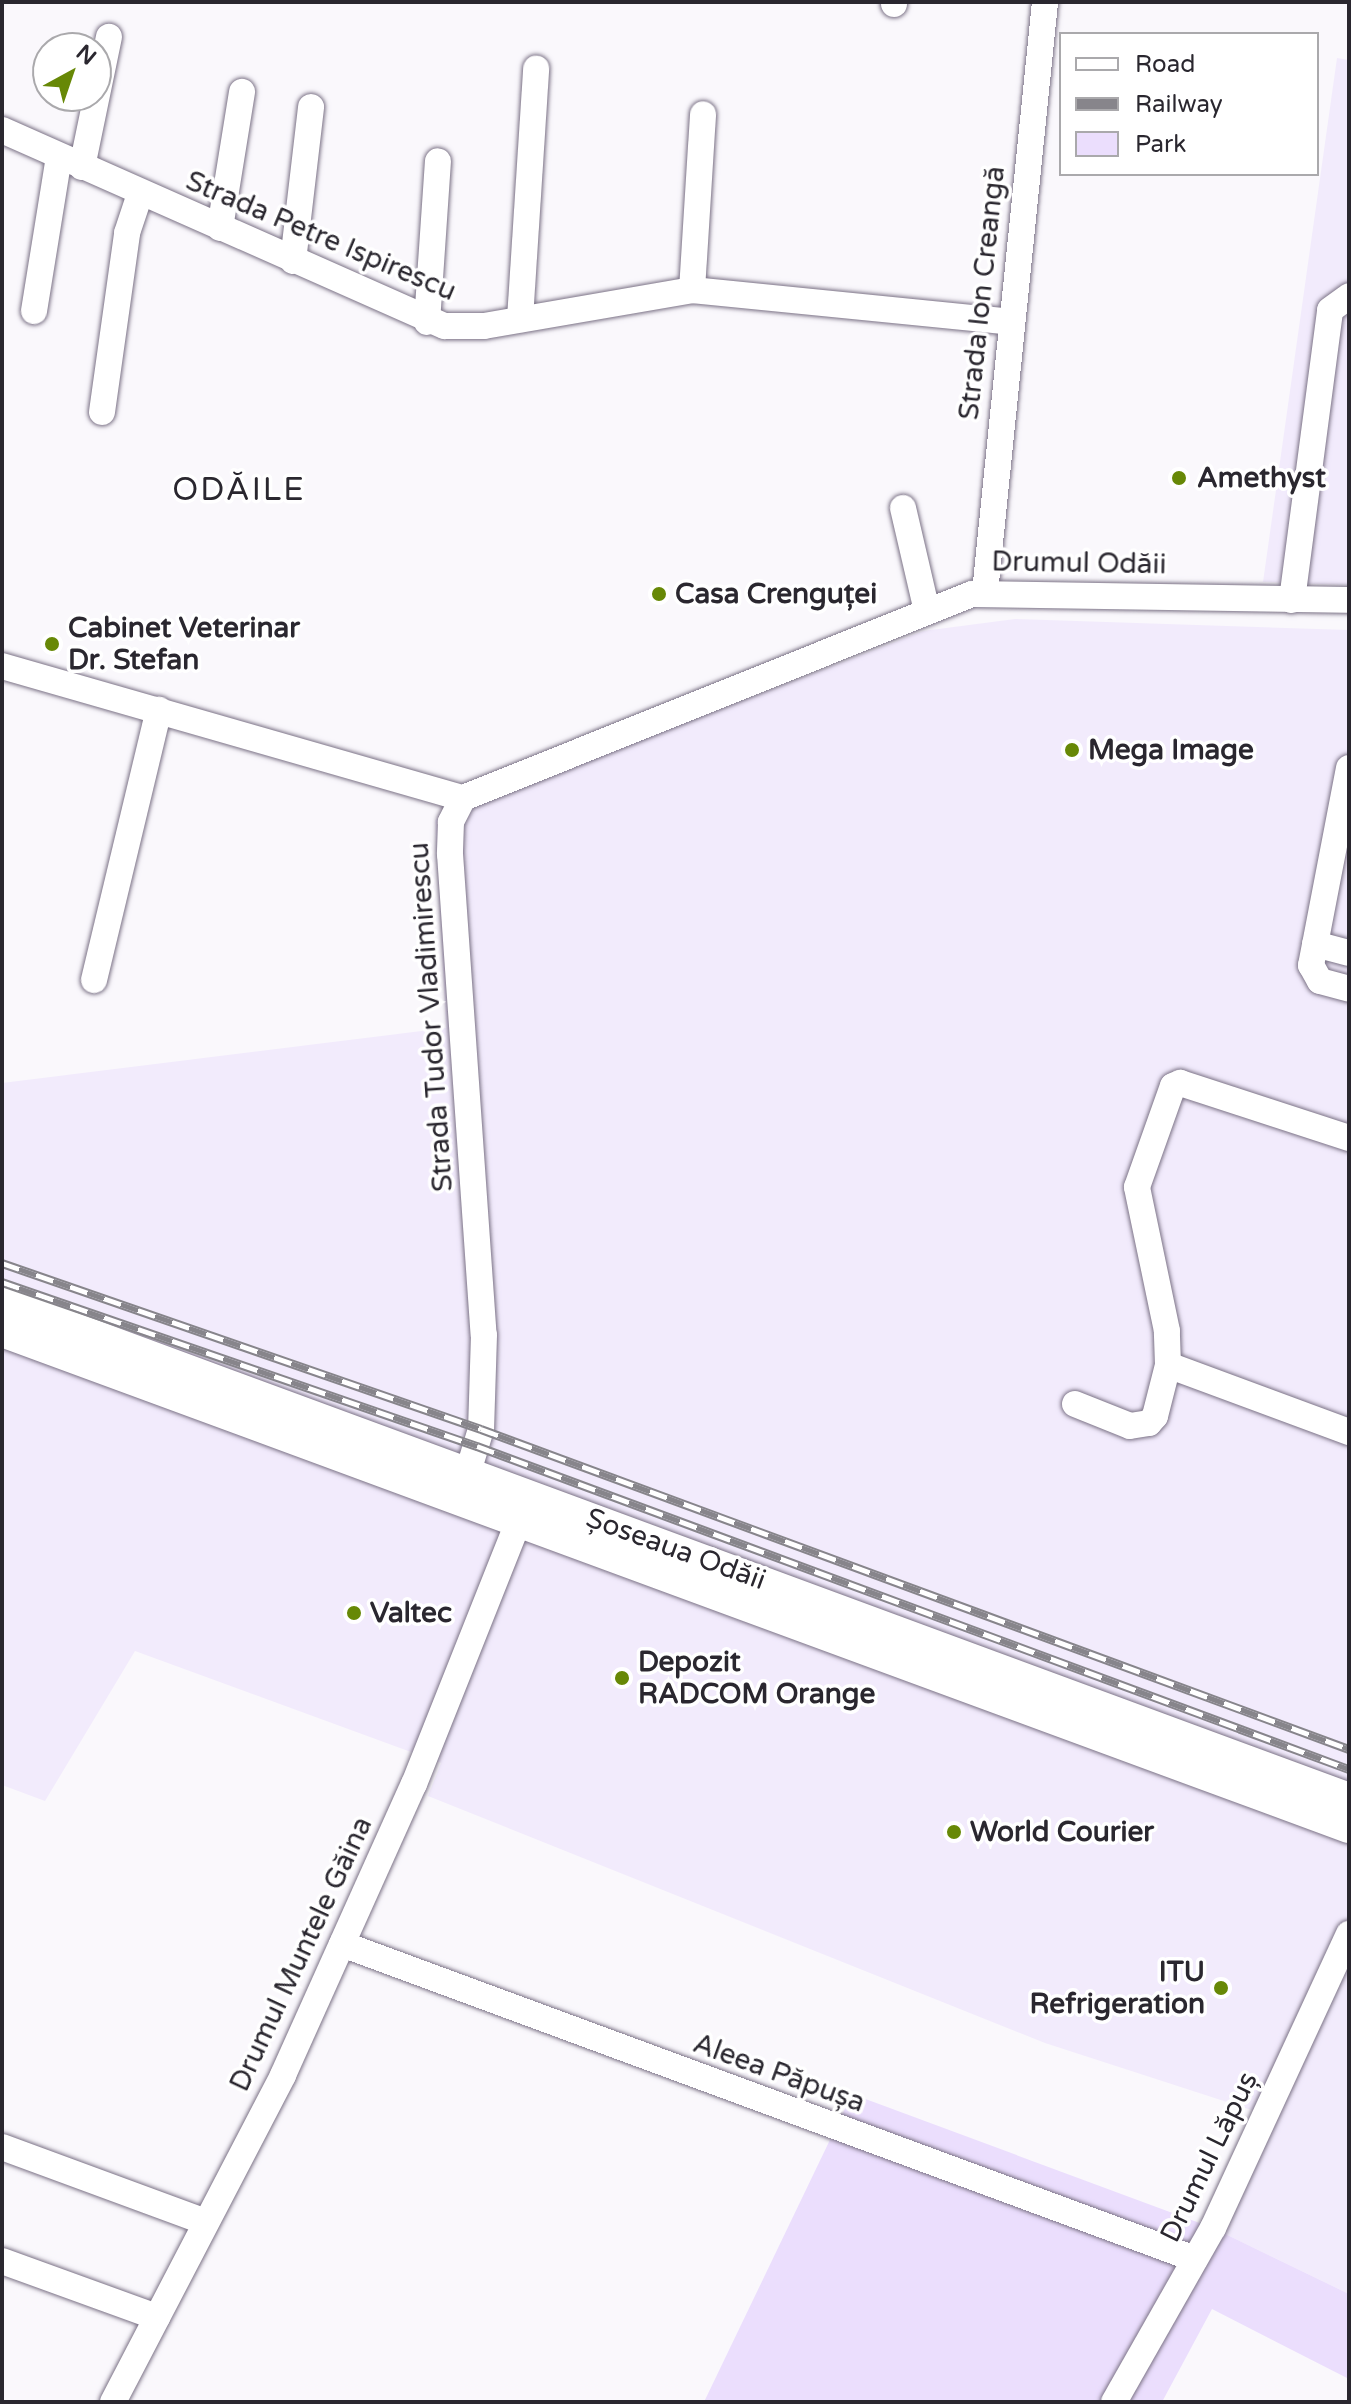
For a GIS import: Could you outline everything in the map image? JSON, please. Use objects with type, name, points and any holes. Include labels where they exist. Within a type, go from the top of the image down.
[{"type":"main road","name":"Șoseaua Odăii","points":[[2,1302],[1349,1799]]},
{"type":"main road","name":"Șoseaua Odăii","points":[[2,1331],[1349,1827]]},
{"type":"street","name":"Strada Ion Creangă","points":[[985,592],[1010,322],[1045,2]]},
{"type":"street","points":[[520,319],[536,69]]},
{"type":"street","points":[[220,228],[242,92]]},
{"type":"street","points":[[293,261],[311,107]]},
{"type":"street","points":[[34,311],[70,162],[86,112]]},
{"type":"street","points":[[692,290],[703,114]]},
{"type":"street","name":"Strada Petre Ispirescu","points":[[2,130],[427,322],[462,329],[692,290],[1010,322]]},
{"type":"street","points":[[427,322],[438,161]]},
{"type":"street","points":[[102,412],[127,233],[140,194]]},
{"type":"street","points":[[1292,600],[1330,310],[1349,296]]},
{"type":"street","points":[[903,508],[927,611]]},
{"type":"street","name":"Drumul Odăii","points":[[463,798],[927,611],[985,592],[1349,600]]},
{"type":"street","points":[[2,666],[463,798]]},
{"type":"street","points":[[94,980],[159,710]]},
{"type":"street","points":[[1349,768],[1315,944],[1313,972],[1320,981],[1349,989]]},
{"type":"street","name":"Strada Tudor Vladimirescu","points":[[463,798],[451,822],[450,854],[484,1335],[481,1429],[468,1472]]},
{"type":"street","points":[[1315,944],[1349,953]]},
{"type":"street","points":[[1075,1404],[1130,1426],[1149,1423],[1168,1365],[1167,1331],[1137,1187],[1173,1086],[1180,1083],[1349,1138]]},
{"type":"street","points":[[1168,1365],[1349,1432]]},
{"type":"street","name":"Drumul Muntele Găina","points":[[113,2402],[283,2075],[414,1784],[519,1520]]},
{"type":"street","name":"Drumul Lăpuș","points":[[1114,2402],[1195,2259],[1349,1934]]},
{"type":"street","name":"Aleea Păpușa","points":[[342,1944],[1195,2259]]},
{"type":"street","points":[[2,2147],[206,2222]]},
{"type":"street","points":[[2,2261],[157,2317]]},
{"type":"shaded area","points":[[1337,58],[1349,60],[1349,585],[1263,582]]},
{"type":"shaded area","points":[[1015,619],[1349,630],[1349,2294],[1213,2228],[1267,2115],[1045,2043],[428,1796],[441,1763],[135,1651],[45,1801],[2,1785],[2,1083],[446,1028],[435,820],[923,631]]},
{"type":"green space","points":[[852,2094],[1213,2228],[1349,2294],[1349,2379],[1212,2309],[1162,2402],[704,2402]]},
{"type":"railway","points":[[2,1263],[481,1429],[1349,1749]]},
{"type":"railway","points":[[2,1282],[477,1446],[1349,1769]]},
{"type":"place","name":"Amethyst","points":[[1179,478]]},
{"type":"place","name":"Casa Crenguței","points":[[659,594]]},
{"type":"place","name":"Cabinet Veterinar Dr. Stefan","points":[[52,644]]},
{"type":"place","name":"Mega Image","points":[[1072,750]]},
{"type":"place","name":"Valtec","points":[[354,1613]]},
{"type":"place","name":"Depozit RADCOM Orange","points":[[622,1678]]},
{"type":"place","name":"World Courier","points":[[954,1832]]},
{"type":"place","name":"ITU Refrigeration","points":[[1221,1988]]},
{"type":"district","name":"ODĂILE","points":[[239,490]]}]
